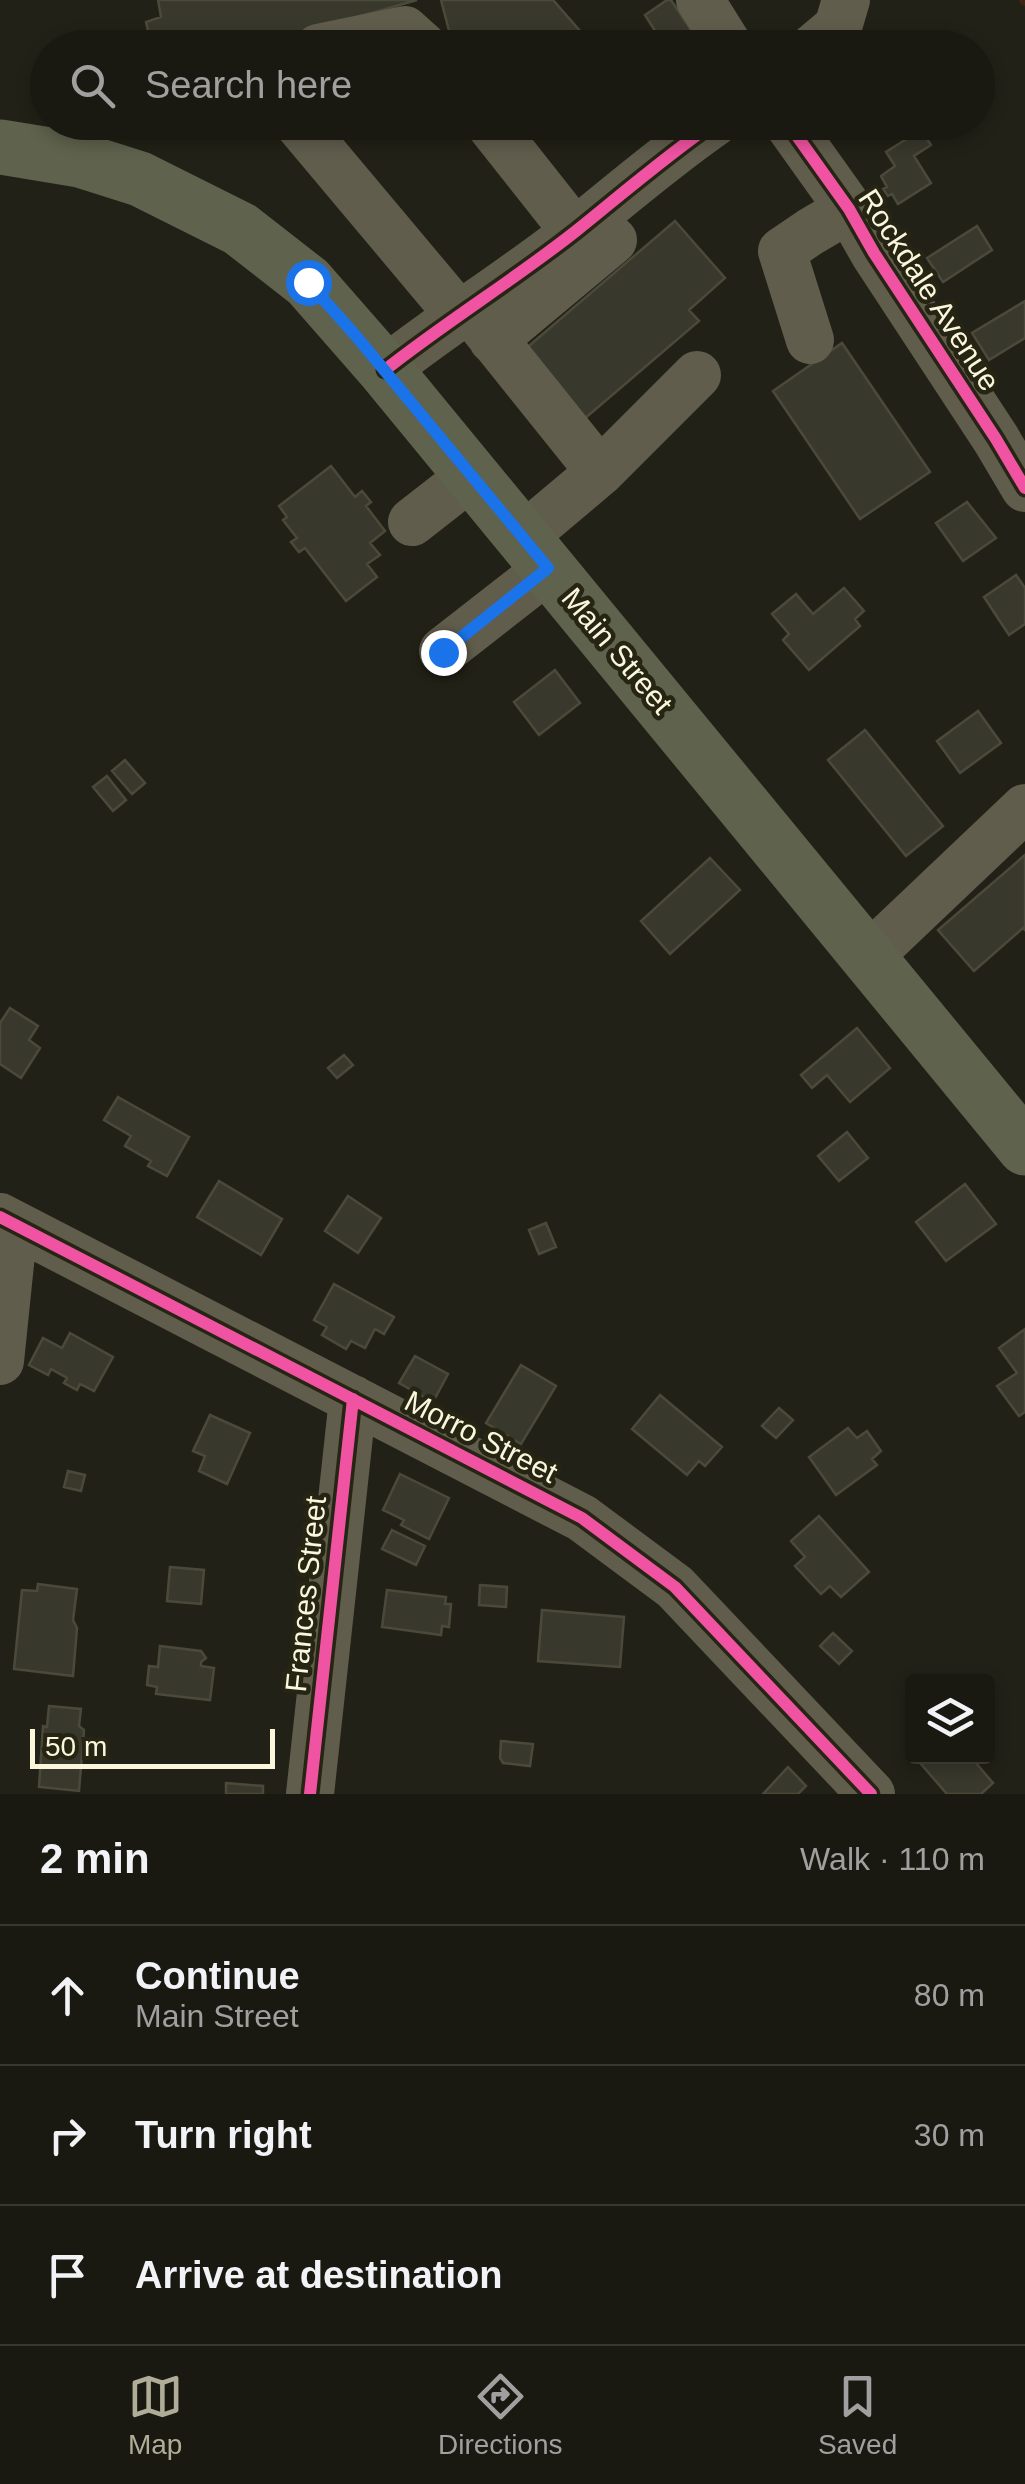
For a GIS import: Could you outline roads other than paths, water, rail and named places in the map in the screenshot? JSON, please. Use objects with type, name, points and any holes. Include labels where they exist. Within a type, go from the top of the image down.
[{"type":"main road","name":"Main Street","points":[[0,147],[80,160],[140,179],[240,229],[308,282],[385,370],[1025,1148]]},
{"type":"street","points":[[700,0],[719,30]]},
{"type":"street","points":[[834,30],[846,0]]},
{"type":"street","points":[[313,140],[474,321],[600,472]]},
{"type":"street","points":[[502,140],[575,232]]},
{"type":"street","points":[[474,321],[622,192],[691,140]]},
{"type":"street","name":"Rockdale Avenue","points":[[800,140],[849,209],[1025,488]]},
{"type":"street","points":[[385,370],[474,321],[642,215],[622,192]]},
{"type":"street","points":[[810,340],[782,252],[849,209]]},
{"type":"street","points":[[443,652],[536,553],[600,472],[697,375]]},
{"type":"street","points":[[412,522],[472,476]]},
{"type":"street","points":[[868,956],[1025,808]]},
{"type":"street","points":[[0,1361],[7,1221]]},
{"type":"street","name":"Morro Street","points":[[7,1221],[582,1518],[675,1587],[872,1794]]},
{"type":"street","name":"Frances Street","points":[[310,1794],[352,1399]]}]
